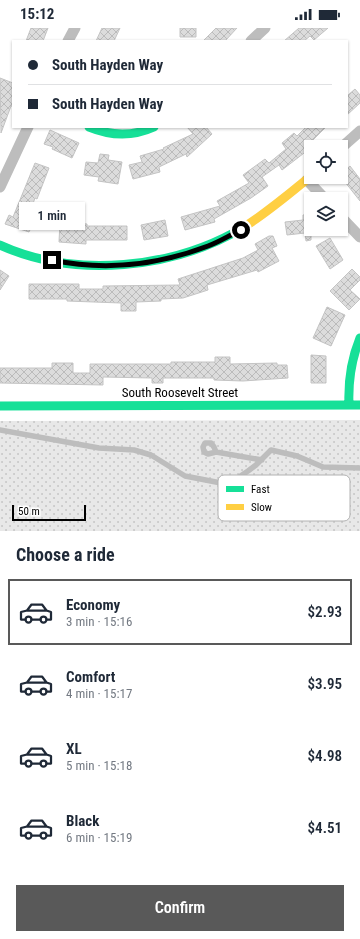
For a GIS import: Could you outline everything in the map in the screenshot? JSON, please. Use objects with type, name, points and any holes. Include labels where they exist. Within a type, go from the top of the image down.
[{"type":"street","points":[[69,40],[75,28]]},
{"type":"street","points":[[252,40],[265,28]]},
{"type":"street","points":[[1,181],[28,128]]},
{"type":"street","points":[[91,128],[116,135],[132,135],[152,128]]},
{"type":"street","points":[[348,142],[360,131]]},
{"type":"street","points":[[0,245],[28,255],[64,263],[102,266],[141,264],[172,258],[209,246],[241,230],[272,208],[304,182]]},
{"type":"street","points":[[314,184],[320,192]]},
{"type":"street","points":[[348,224],[360,237]]},
{"type":"street","points":[[349,405],[348,381],[353,353],[360,338]]},
{"type":"street","name":"South Roosevelt Street","points":[[0,406],[360,405]]},
{"type":"lane","points":[[0,430],[99,448],[134,450],[151,456],[185,476],[218,482]]},
{"type":"lane","points":[[243,475],[262,460],[270,450],[297,456],[323,467],[360,468]]},
{"type":"lane","points":[[216,452],[262,460]]},
{"type":"shaded area","points":[[360,420],[360,531],[0,531],[0,421]]},
{"type":"building","points":[[31,28],[48,28],[43,40],[26,40]]},
{"type":"building","points":[[102,28],[120,28],[114,40],[96,40]]},
{"type":"building","points":[[180,28],[196,28],[196,37],[180,37]]},
{"type":"building","points":[[216,28],[237,28],[226,40],[204,40]]},
{"type":"building","points":[[299,28],[328,28],[314,40],[310,36],[305,40],[285,40]]},
{"type":"building","points":[[0,78],[12,83],[12,106],[1,133]]},
{"type":"building","points":[[355,89],[360,95],[360,103],[348,114],[348,95]]},
{"type":"building","points":[[188,128],[207,128],[212,134],[187,157],[186,154],[159,167],[160,172],[133,179],[129,165],[142,162],[140,156],[164,149],[163,148],[193,134]]},
{"type":"building","points":[[305,128],[325,128],[313,140],[304,140],[304,153],[282,170],[279,165],[262,177],[268,186],[251,198],[214,219],[215,222],[185,230],[181,217],[220,206],[217,201],[249,183],[243,175],[265,159],[269,163],[286,149],[282,143],[294,133],[297,136]]},
{"type":"building","points":[[50,130],[79,143],[72,158],[52,149],[53,147],[44,144]]},
{"type":"building","points":[[100,154],[109,155],[108,160],[122,162],[118,184],[98,181],[99,177],[84,175],[86,162],[98,163]]},
{"type":"building","points":[[35,163],[49,168],[37,199],[35,198],[27,220],[33,223],[29,232],[5,224],[9,215],[13,217]]},
{"type":"building","points":[[350,166],[360,179],[360,201],[347,184],[348,184],[348,168]]},
{"type":"building","points":[[303,215],[304,233],[287,235],[285,222],[303,220]]},
{"type":"building","points":[[165,220],[168,236],[144,240],[141,225]]},
{"type":"building","points":[[60,222],[87,224],[87,226],[127,226],[127,240],[86,240],[86,244],[59,242]]},
{"type":"building","points":[[269,236],[273,236],[277,246],[272,248],[279,261],[258,272],[257,270],[207,285],[208,290],[183,298],[136,302],[136,311],[121,311],[121,303],[67,301],[67,299],[29,299],[29,284],[79,284],[79,289],[103,289],[103,286],[180,285],[178,279],[243,258],[258,250],[255,244]]},
{"type":"building","points":[[305,236],[311,236],[311,240],[306,241]]},
{"type":"building","points":[[330,238],[343,260],[330,269],[316,246]]},
{"type":"building","points":[[352,269],[360,277],[360,280],[350,290],[360,299],[349,310],[330,291]]},
{"type":"building","points":[[0,270],[9,276],[0,290]]},
{"type":"building","points":[[327,307],[345,315],[331,346],[313,338]]},
{"type":"building","points":[[311,355],[326,356],[326,383],[311,383]]},
{"type":"building","points":[[215,357],[230,357],[230,364],[277,363],[277,365],[287,365],[288,378],[243,381],[214,380],[214,378],[163,378],[163,383],[152,383],[152,378],[103,377],[103,385],[0,383],[0,368],[52,368],[52,363],[73,363],[73,373],[90,373],[90,364],[171,364],[171,362],[215,362]]},
{"type":"traffic: fast","points":[[92,128],[113,134],[130,134],[151,128]]},
{"type":"traffic: fast","points":[[0,245],[29,256],[60,262],[92,265],[124,264],[156,260],[187,252],[216,241],[244,227]]},
{"type":"traffic: fast","points":[[349,405],[351,371],[354,354],[360,338]]},
{"type":"traffic: fast","points":[[0,406],[360,405]]},
{"type":"traffic: slow","points":[[244,227],[270,209],[304,182]]},
{"type":"route","points":[[52,260],[64,263],[102,266],[141,264],[172,258],[209,246],[241,230]]}]
